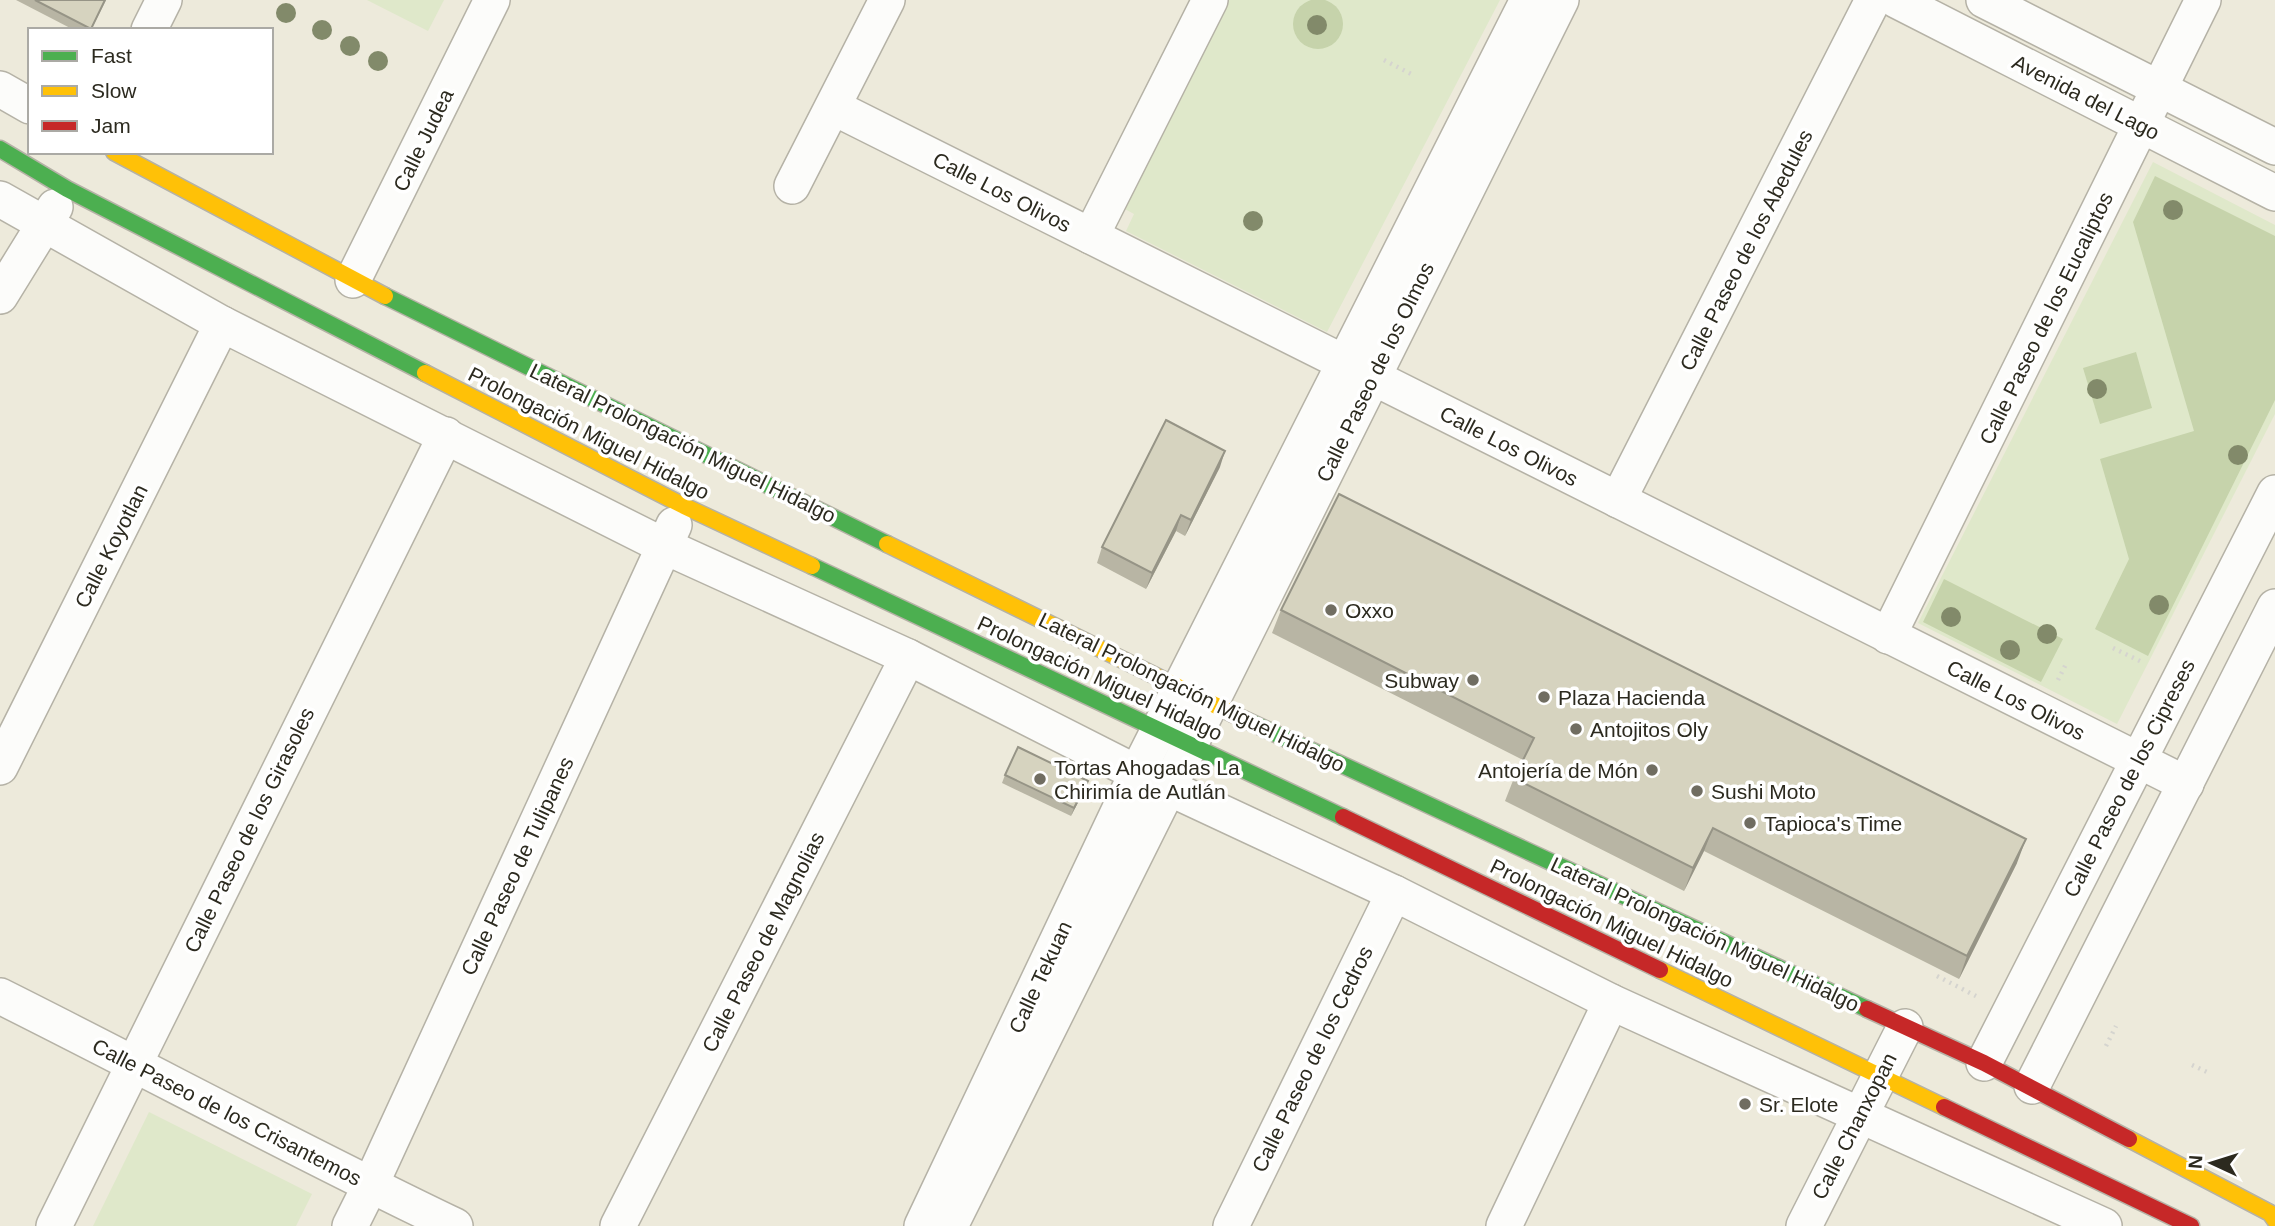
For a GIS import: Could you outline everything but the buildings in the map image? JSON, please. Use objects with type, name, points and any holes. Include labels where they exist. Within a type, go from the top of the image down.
[{"type":"main road","name":"Prolongación Miguel Hidalgo","points":[[0,149],[67,188],[684,506],[1175,737],[2191,1226]]},
{"type":"main road","name":"Lateral Prolongación Miguel Hidalgo","points":[[118,154],[353,280],[1195,695],[2032,1086],[2271,1216]]},
{"type":"street","points":[[150,28],[164,0]]},
{"type":"street","name":"Calle Judea","points":[[353,280],[492,0]]},
{"type":"street","points":[[792,187],[887,0]]},
{"type":"street","points":[[1091,236],[1210,0]]},
{"type":"street","name":"Calle Paseo de los Olmos","points":[[1359,370],[1528,0]]},
{"type":"street","name":"Calle Paseo de los Olmos","points":[[1175,737],[1359,370],[1561,0]]},
{"type":"street","name":"Calle Paseo de los Abedules","points":[[1618,500],[1873,0]]},
{"type":"street","name":"Avenida del Lago","points":[[1896,0],[2275,194]]},
{"type":"street","name":"Avenida del Lago","points":[[1984,0],[2275,147]]},
{"type":"street","name":"Calle Paseo de los Eucaliptos","points":[[1888,636],[2203,0]]},
{"type":"street","points":[[0,89],[28,105]]},
{"type":"street","name":"Calle Los Olivos","points":[[833,107],[2186,785]]},
{"type":"street","points":[[0,296],[67,188]]},
{"type":"street","points":[[0,199],[222,324],[664,545],[908,657],[1153,780],[1394,893],[1611,1002],[2093,1224]]},
{"type":"street","name":"Calle Koyotlan","points":[[0,767],[222,324]]},
{"type":"street","name":"Calle Paseo de los Girasoles","points":[[54,1226],[446,435]]},
{"type":"street","name":"Calle Paseo de los Cipreses","points":[[1984,1063],[2275,492]]},
{"type":"street","name":"Calle Paseo de Tulipanes","points":[[350,1226],[684,506]]},
{"type":"street","points":[[2032,1086],[2275,607]]},
{"type":"street","name":"Calle Paseo de Magnolias","points":[[618,1226],[908,657]]},
{"type":"street","name":"Calle Tekuan","points":[[922,1226],[1175,737]]},
{"type":"street","name":"Calle Tekuan","points":[[950,1226],[1153,780]]},
{"type":"street","name":"Calle Paseo de los Cedros","points":[[1231,1226],[1394,893]]},
{"type":"street","name":"Calle Paseo de los Crisantemos","points":[[0,996],[134,1062],[370,1186],[455,1226]]},
{"type":"street","points":[[1504,1226],[1611,1002]]},
{"type":"street","name":"Calle Chanxopan","points":[[1804,1226],[1905,1027]]},
{"type":"path","points":[[1384,60],[1413,75]]},
{"type":"path","points":[[2113,648],[2144,663]]},
{"type":"path","points":[[2055,687],[2067,662]]},
{"type":"path","points":[[1937,976],[1979,997]]},
{"type":"path","points":[[2106,1046],[2116,1026]]},
{"type":"path","points":[[2192,1065],[2207,1072]]},
{"type":"green space","points":[[1318,-1],[1336,6],[1343,24],[1336,42],[1318,49],[1300,42],[1293,24],[1300,6]]},
{"type":"green space","points":[[367,0],[444,0],[428,31]]},
{"type":"green space","points":[[1228,0],[1500,0],[1327,332],[1126,231],[1134,214],[1123,208]]},
{"type":"green space","points":[[2153,162],[2275,225],[2275,414],[2117,724],[1918,623]]},
{"type":"green space","points":[[2155,176],[2275,236],[2275,400],[2148,656],[2095,629],[2129,559],[2100,459],[2194,431],[2133,222]]},
{"type":"green space","points":[[2136,352],[2152,408],[2100,424],[2083,368]]},
{"type":"green space","points":[[1944,579],[2063,639],[2041,682],[1923,622]]},
{"type":"green space","points":[[149,1112],[312,1194],[296,1226],[93,1226]]},
{"type":"traffic: fast","points":[[0,149],[67,189],[425,373]]},
{"type":"traffic: fast","points":[[385,296],[887,544]]},
{"type":"traffic: fast","points":[[812,566],[1343,817]]},
{"type":"traffic: fast","points":[[1233,714],[1867,1009]]},
{"type":"traffic: slow","points":[[118,154],[385,296]]},
{"type":"traffic: slow","points":[[425,373],[684,506],[812,566]]},
{"type":"traffic: slow","points":[[887,544],[1233,714]]},
{"type":"traffic: slow","points":[[1660,970],[1944,1107]]},
{"type":"traffic: slow","points":[[2129,1139],[2270,1213],[2275,1220]]},
{"type":"traffic: jam","points":[[1343,817],[1660,970]]},
{"type":"traffic: jam","points":[[1867,1009],[1984,1063],[2129,1139]]},
{"type":"traffic: jam","points":[[1944,1107],[2191,1226]]},
{"type":"place","name":"Oxxo","points":[[1331,610]]},
{"type":"place","name":"Subway","points":[[1473,680]]},
{"type":"place","name":"Plaza Hacienda","points":[[1544,697]]},
{"type":"place","name":"Antojitos Oly","points":[[1576,729]]},
{"type":"place","name":"Antojería de Món","points":[[1652,770]]},
{"type":"place","name":"Tortas Ahogadas La Chirimía de Autlán","points":[[1040,779]]},
{"type":"place","name":"Sushi Moto","points":[[1697,791]]},
{"type":"place","name":"Tapioca's Time","points":[[1750,823]]},
{"type":"place","name":"Sr. Elote","points":[[1745,1104]]}]
